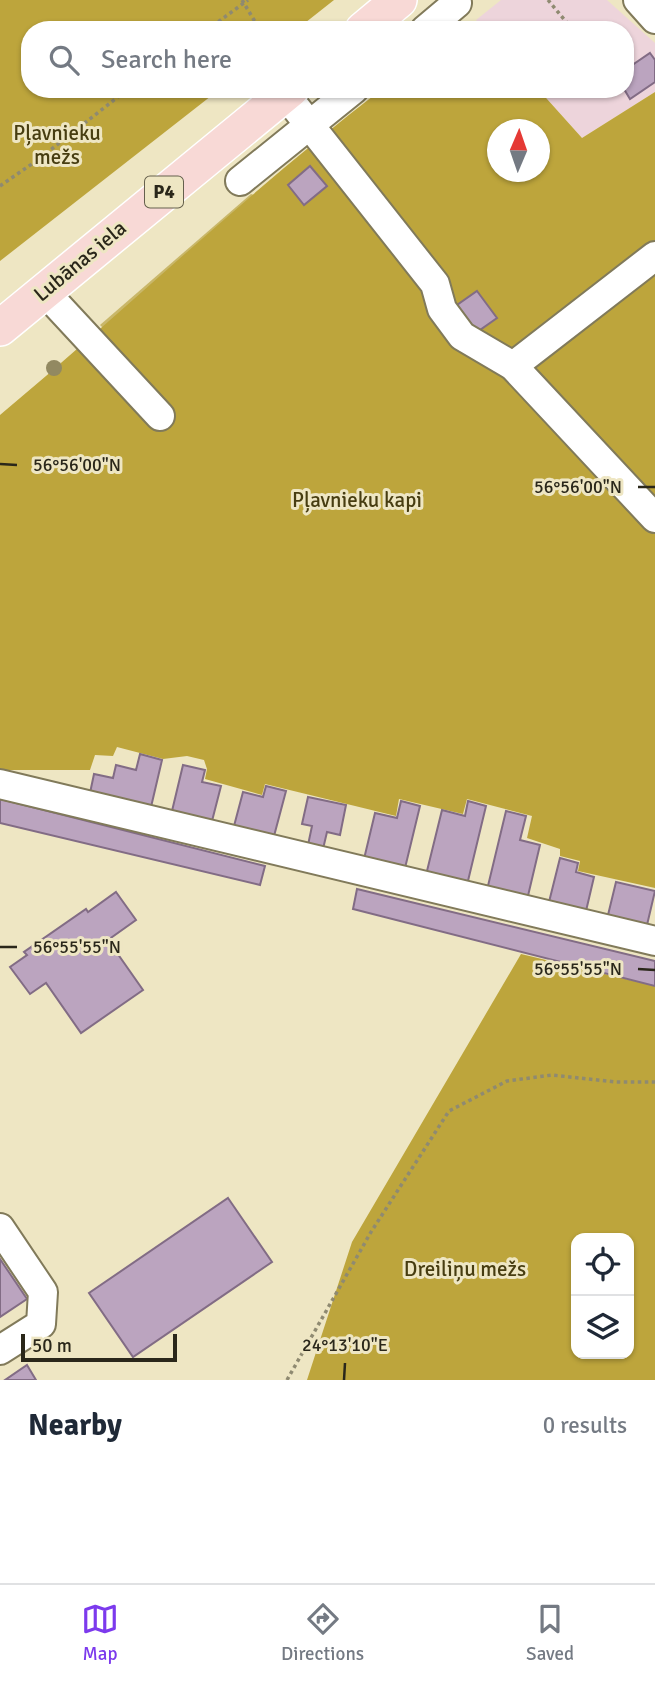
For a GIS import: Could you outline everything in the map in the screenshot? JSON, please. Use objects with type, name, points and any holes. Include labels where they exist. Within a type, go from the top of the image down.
[{"type":"main road","points":[[374,21],[399,0]]},
{"type":"main road","name":"Lubānas iela","points":[[0,328],[281,98]]},
{"type":"lane","points":[[638,0],[655,19]]},
{"type":"lane","points":[[436,21],[457,4]]},
{"type":"lane","points":[[292,98],[310,125],[435,284],[442,309],[462,336],[513,366],[655,518]]},
{"type":"lane","points":[[240,181],[343,98]]},
{"type":"lane","points":[[513,366],[655,256]]},
{"type":"lane","points":[[44,291],[160,416]]},
{"type":"lane","points":[[0,784],[655,942]]},
{"type":"lane","points":[[0,1228],[43,1292],[41,1324],[0,1350]]},
{"type":"path","points":[[219,21],[248,0]]},
{"type":"path","points":[[548,0],[566,21]]},
{"type":"path","points":[[243,2],[255,21]]},
{"type":"path","points":[[0,186],[117,98]]},
{"type":"path","points":[[287,1380],[371,1232],[449,1111],[507,1081],[552,1074],[616,1082],[655,1082]]},
{"type":"shaded area","points":[[501,0],[607,0],[630,21],[477,21]]},
{"type":"shaded area","points":[[634,24],[655,43],[655,92],[582,138],[546,98],[634,98]]},
{"type":"shaded area","points":[[251,194],[254,195],[103,328],[100,325]]},
{"type":"green space","name":"Pļavnieku mežs","points":[[0,0],[334,0],[307,21],[21,21],[21,98],[208,98],[0,261]]},
{"type":"green space","name":"Pļavnieku kapi","points":[[655,92],[655,888],[578,871],[580,861],[560,856],[560,849],[527,838],[532,816],[467,799],[463,814],[399,799],[396,816],[265,784],[262,795],[205,779],[207,769],[204,760],[187,756],[163,759],[117,747],[113,756],[95,755],[90,770],[0,770],[0,415],[236,209],[371,98],[546,98],[582,138]]},
{"type":"green space","name":"Dreiliņu mežs","points":[[521,954],[655,986],[655,1380],[307,1380],[352,1242]]},
{"type":"building","points":[[650,53],[655,60],[655,82],[634,96],[634,64]]},
{"type":"building","points":[[310,166],[327,186],[304,205],[288,185]]},
{"type":"building","points":[[477,291],[497,318],[477,332],[457,305]]},
{"type":"building","points":[[140,754],[162,760],[151,807],[90,793],[94,774],[113,778],[116,765],[136,770]]},
{"type":"building","points":[[183,765],[205,770],[202,782],[221,786],[212,821],[172,811]]},
{"type":"building","points":[[266,786],[286,791],[274,836],[234,826],[243,792],[263,797]]},
{"type":"building","points":[[308,797],[346,805],[340,835],[327,832],[323,849],[308,845],[312,826],[302,824]]},
{"type":"building","points":[[0,799],[265,866],[260,885],[0,823]]},
{"type":"building","points":[[401,801],[420,806],[405,868],[364,859],[375,813],[397,818]]},
{"type":"building","points":[[468,801],[486,806],[467,885],[426,875],[442,810],[465,816]]},
{"type":"building","points":[[506,811],[526,816],[520,840],[540,845],[527,900],[487,890]]},
{"type":"building","points":[[560,858],[578,863],[576,872],[594,877],[586,911],[549,902]]},
{"type":"building","points":[[616,882],[655,891],[647,925],[608,915]]},
{"type":"building","points":[[357,889],[655,961],[655,986],[353,909]]},
{"type":"building","points":[[116,892],[136,920],[108,940],[143,990],[81,1033],[46,983],[30,994],[10,967],[27,955],[24,952],[86,909],[88,912]]},
{"type":"building","points":[[228,1198],[272,1262],[133,1357],[89,1293]]},
{"type":"building","points":[[0,1259],[27,1299],[0,1317]]},
{"type":"building","points":[[27,1365],[36,1380],[5,1380]]}]
